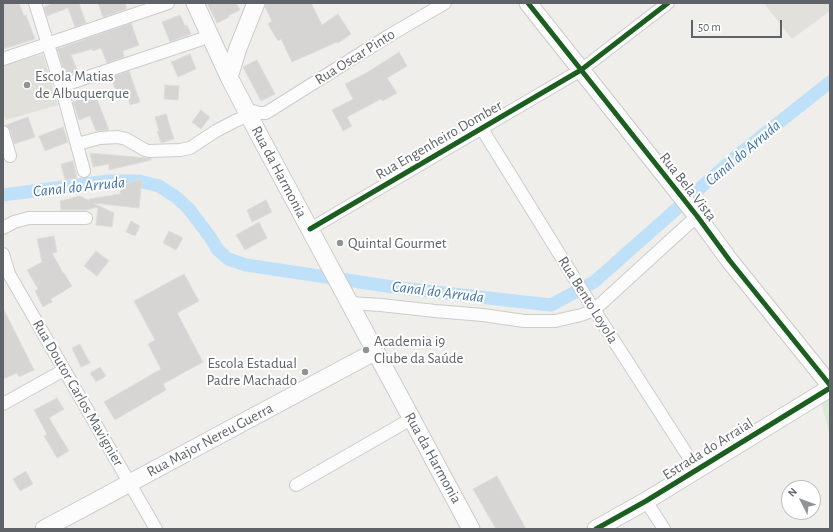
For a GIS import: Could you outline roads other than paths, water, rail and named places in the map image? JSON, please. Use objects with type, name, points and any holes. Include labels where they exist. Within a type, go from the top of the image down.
[{"type":"main road","name":"Rua da Harmonia","points":[[194,3],[211,36],[229,77],[257,131],[472,529]]},
{"type":"main road","points":[[229,77],[238,48],[256,3]]},
{"type":"main road","name":"Rua Bela Vista","points":[[528,3],[830,386]]},
{"type":"main road","name":"Rua Major Nereu Guerra","points":[[44,529],[376,351]]},
{"type":"main road","name":"Estrada do Arraial","points":[[596,529],[697,470],[830,386]]},
{"type":"street","points":[[35,3],[61,86],[84,171]]},
{"type":"street","points":[[3,59],[168,3]]},
{"type":"street","name":"Rua Oscar Pinto","points":[[266,113],[390,35],[446,3]]},
{"type":"street","name":"Rua Engenheiro Domber","points":[[310,229],[580,70],[668,3]]},
{"type":"street","points":[[61,86],[211,36]]},
{"type":"street","points":[[77,144],[100,138],[118,137],[126,139],[144,150],[180,150],[190,148],[216,131],[235,121],[247,112],[266,113]]},
{"type":"street","points":[[257,131],[260,118],[266,113]]},
{"type":"street","name":"Rua Bento Loyola","points":[[482,129],[592,307],[697,470]]},
{"type":"street","points":[[3,133],[10,156]]},
{"type":"street","points":[[350,303],[483,315],[524,321],[555,321],[581,315],[592,307],[694,213]]},
{"type":"street","points":[[3,228],[14,222],[29,218],[86,218]]},
{"type":"street","name":"Rua Doutor Carlos Mavignier","points":[[3,254],[6,276],[64,370],[156,529]]},
{"type":"street","points":[[3,404],[64,370]]},
{"type":"street","points":[[296,484],[411,418]]},
{"type":"street","points":[[646,501],[664,529]]},
{"type":"waterway","name":"Canal do Arruda","points":[[3,195],[108,181],[139,181],[159,186],[176,197],[189,209],[218,250],[228,259],[246,265],[400,288],[551,305],[594,282],[734,158],[830,82]]},
{"type":"place","name":"Escola Matias de Albuquerque","points":[[27,85]]},
{"type":"place","name":"Quintal Gourmet","points":[[340,243]]},
{"type":"place","name":"Academia i9 Clube da Saúde","points":[[366,350]]},
{"type":"place","name":"Escola Estadual Padre Machado","points":[[305,372]]}]
